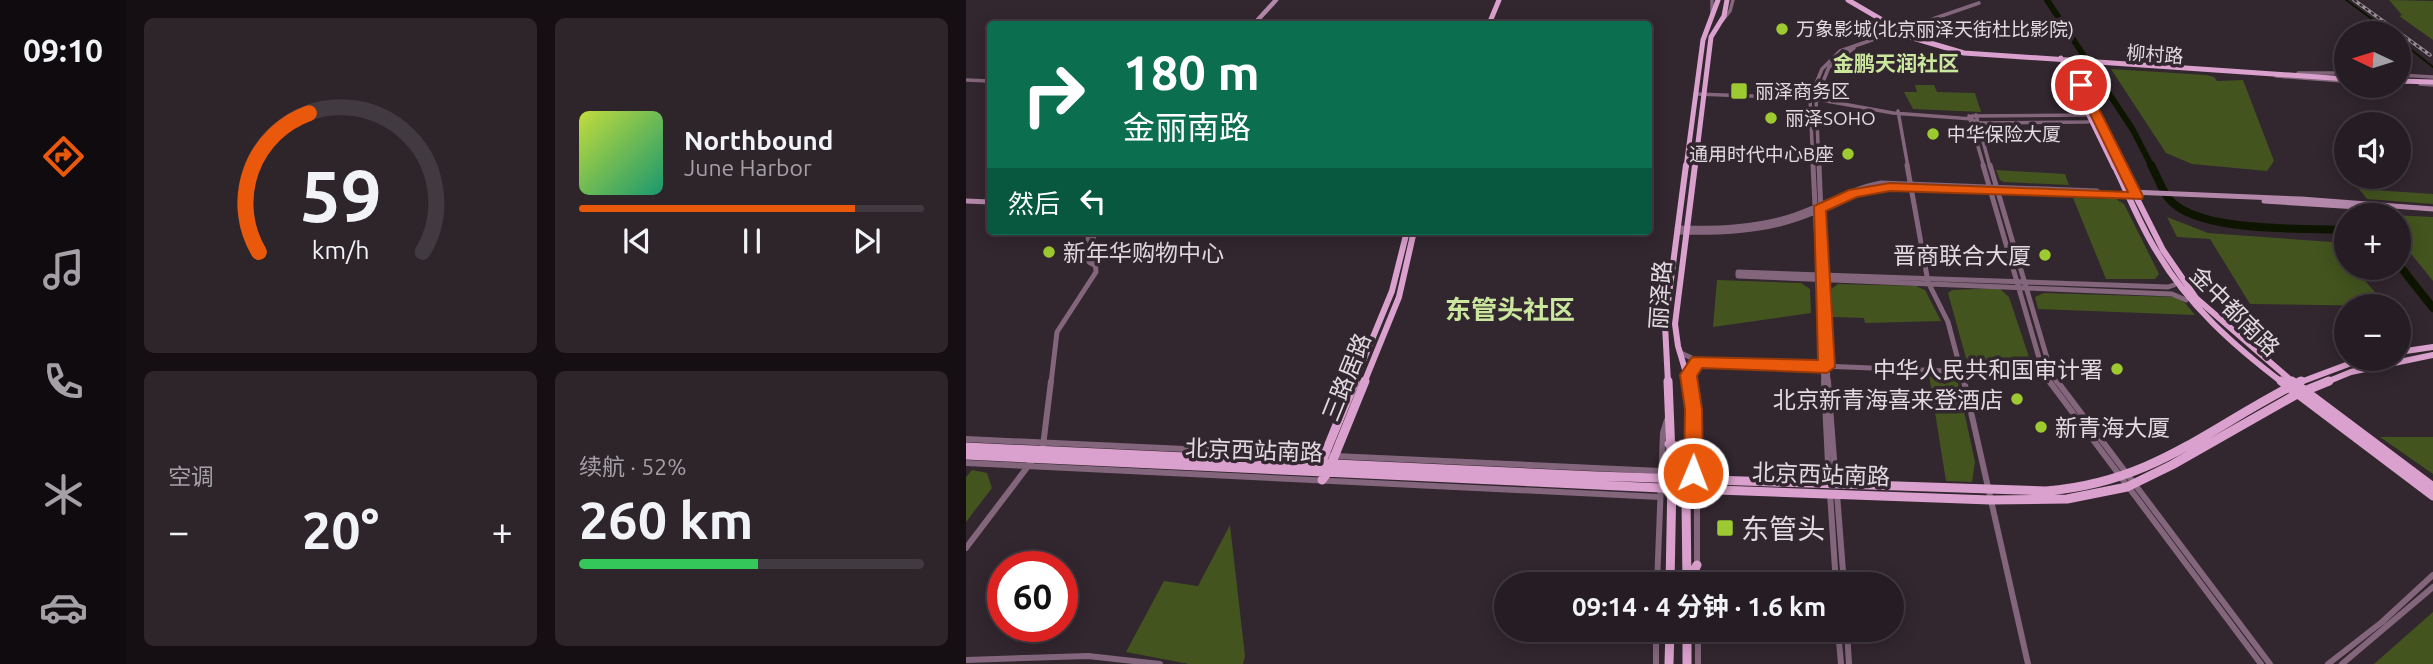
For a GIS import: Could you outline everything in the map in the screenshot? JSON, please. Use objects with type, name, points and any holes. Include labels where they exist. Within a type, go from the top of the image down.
[{"type":"main road","points":[[1255,21],[1274,0]]},
{"type":"main road","points":[[1487,21],[1497,0]]},
{"type":"main road","name":"柳村路","points":[[1848,0],[1927,44],[1956,52],[2334,76]]},
{"type":"main road","name":"柳村路","points":[[1855,0],[1901,30]]},
{"type":"main road","name":"丽泽路","points":[[1690,572],[1686,498],[1693,484],[1694,409],[1675,324],[1687,230],[1703,40],[1715,1]]},
{"type":"main road","name":"丽泽路","points":[[1670,572],[1672,483],[1665,325],[1699,93],[1711,37],[1730,1]]},
{"type":"main road","name":"金中都南路","points":[[2065,60],[2168,260],[2196,298],[2290,385],[2433,496]]},
{"type":"main road","name":"柳村路","points":[[2096,62],[2276,76],[2334,77]]},
{"type":"main road","points":[[2412,80],[2433,81]]},
{"type":"main road","points":[[2133,194],[2433,210]]},
{"type":"main road","points":[[966,200],[987,201]]},
{"type":"main road","name":"三路居路","points":[[1322,468],[1392,292],[1406,235]]},
{"type":"main road","name":"三路居路","points":[[1332,464],[1399,297],[1413,235]]},
{"type":"main road","points":[[2411,351],[2433,348]]},
{"type":"main road","name":"北京西站南路","points":[[966,447],[1036,455],[1322,468],[1332,464],[1661,484],[1988,492],[2067,499],[2172,465],[2300,393],[2352,371],[2433,355]]},
{"type":"main road","name":"北京西站南路","points":[[2127,481],[2290,385],[2334,369]]},
{"type":"main road","name":"金中都南路","points":[[2300,393],[2433,487]]},
{"type":"main road","points":[[1669,444],[1683,448],[1694,442]]},
{"type":"main road","name":"北京西站南路","points":[[966,455],[1139,457],[1322,468]]},
{"type":"main road","points":[[1695,572],[1697,565]]},
{"type":"main road","points":[[1669,663],[1670,642]]},
{"type":"main road","points":[[1687,642],[1687,664]]},
{"type":"street","points":[[1836,572],[1813,97],[1826,73],[1842,55],[1901,30],[1979,3],[1980,5],[1901,30]]},
{"type":"street","points":[[966,80],[987,81]]},
{"type":"street","points":[[1699,93],[1813,97],[1898,112],[1973,118],[2088,121]]},
{"type":"street","points":[[1898,112],[1928,280],[1948,322],[1962,370],[2028,664]]},
{"type":"street","points":[[1973,118],[2085,115]]},
{"type":"street","points":[[1973,118],[2047,373],[2261,664]]},
{"type":"street","points":[[1677,230],[1750,231],[1791,221],[1855,188],[1881,183],[2133,194]]},
{"type":"street","points":[[966,548],[1036,455],[1057,332],[1094,276],[1096,267],[1089,262],[1090,235]]},
{"type":"street","points":[[1738,274],[2020,284],[2172,294],[2186,300]]},
{"type":"street","points":[[2020,284],[2171,286]]},
{"type":"street","points":[[1681,353],[1698,361],[2047,373]]},
{"type":"street","points":[[1688,375],[1698,361]]},
{"type":"street","name":"丽泽路","points":[[1657,572],[1663,433],[1668,416]]},
{"type":"street","name":"北京西站南路","points":[[966,439],[1036,455]]},
{"type":"street","points":[[1117,448],[1139,457]]},
{"type":"street","name":"北京西站南路","points":[[966,463],[1117,448],[1322,468],[1661,484]]},
{"type":"street","name":"北京西站南路","points":[[1322,468],[1332,464],[1661,484]]},
{"type":"street","points":[[2127,481],[2270,664]]},
{"type":"street","name":"丽泽路","points":[[1693,484],[1698,499],[1697,565]]},
{"type":"street","points":[[1833,489],[1843,572]]},
{"type":"street","points":[[2328,664],[2382,622],[2433,575]]},
{"type":"street","points":[[2342,664],[2433,587]]},
{"type":"street","points":[[1656,642],[1656,664]]},
{"type":"street","points":[[1698,642],[1698,664]]},
{"type":"street","points":[[1839,642],[1841,664]]},
{"type":"street","points":[[1848,642],[1849,664]]},
{"type":"street","points":[[966,660],[1065,657],[1139,660],[1160,664]]},
{"type":"green space","points":[[2389,0],[2433,1],[2433,40],[2412,25],[2412,21],[2406,21],[2399,16],[2402,15]]},
{"type":"green space","points":[[2111,69],[2206,75],[2217,81],[2243,80],[2274,161],[2267,171],[2192,164],[2166,153]]},
{"type":"green space","points":[[1915,85],[1934,85],[1937,92],[1975,93],[1981,112],[1913,109],[1904,92],[1917,92]]},
{"type":"green space","points":[[1996,170],[2065,174],[2069,185],[2004,182],[2000,180]]},
{"type":"green space","points":[[2359,189],[2433,194],[2433,204],[2367,199]]},
{"type":"green space","points":[[2073,198],[2116,199],[2124,204],[2159,274],[2155,279],[2106,279]]},
{"type":"green space","points":[[2411,216],[2433,217],[2433,281],[2412,255]]},
{"type":"green space","points":[[2167,217],[2208,233],[2332,242],[2334,280],[2364,280],[2377,294],[2334,294],[2334,305],[2250,304],[2210,239],[2177,237]]},
{"type":"green space","points":[[1717,280],[1801,283],[1810,289],[1811,313],[1713,327]]},
{"type":"green space","points":[[1838,284],[1916,286],[1925,290],[1941,321],[1865,323],[1864,318],[1833,317],[1831,289]]},
{"type":"green space","points":[[1999,288],[2009,297],[2030,360],[2023,363],[1998,366],[1966,358],[1948,293],[1952,290]]},
{"type":"green space","points":[[2044,293],[2174,297],[2185,303],[2195,315],[2038,309],[2035,297]]},
{"type":"green space","points":[[1929,375],[1947,376],[1958,383],[1975,462],[1972,482],[1946,481]]},
{"type":"green space","points":[[2380,437],[2433,437],[2433,474]]},
{"type":"green space","points":[[972,470],[987,473],[992,488],[966,522],[966,477]]},
{"type":"green space","points":[[1230,525],[1245,656],[1243,664],[1189,664],[1126,652],[1164,581],[1198,586]]},
{"type":"green space","points":[[2433,612],[2433,664],[2374,664]]},
{"type":"waterway","points":[[2047,0],[2133,130],[2152,167]]},
{"type":"waterway","points":[[2346,0],[2375,21]]},
{"type":"waterway","points":[[2412,50],[2433,67]]},
{"type":"waterway","points":[[2152,167],[2169,199],[2183,210],[2202,218],[2252,226],[2334,230]]},
{"type":"waterway","points":[[2411,280],[2433,308]]},
{"type":"railway","points":[[2354,0],[2430,55]]},
{"type":"place","name":"万象影城(北京丽泽天街杜比影院)","points":[[1782,29]]},
{"type":"place","name":"丽泽商务区","points":[[1739,91]]},
{"type":"place","name":"丽泽SOHO","points":[[1771,118]]},
{"type":"place","name":"中华保险大厦","points":[[1933,134]]},
{"type":"place","name":"通用时代中心B座","points":[[1848,154]]},
{"type":"place","name":"新年华购物中心","points":[[1049,252]]},
{"type":"place","name":"晋商联合大厦","points":[[2045,255]]},
{"type":"place","name":"中华人民共和国审计署","points":[[2117,369]]},
{"type":"place","name":"北京新青海喜来登酒店","points":[[2017,399]]},
{"type":"place","name":"新青海大厦","points":[[2041,427]]},
{"type":"place","name":"东管头","points":[[1725,528]]},
{"type":"district","name":"金鹏天润社区","points":[[1896,63]]},
{"type":"district","name":"东管头社区","points":[[1510,309]]},
{"type":"route","points":[[1693,473],[1694,409],[1688,375],[1698,361],[1827,367],[1819,209],[1854,193],[1890,187],[2137,196],[2081,85]]}]
